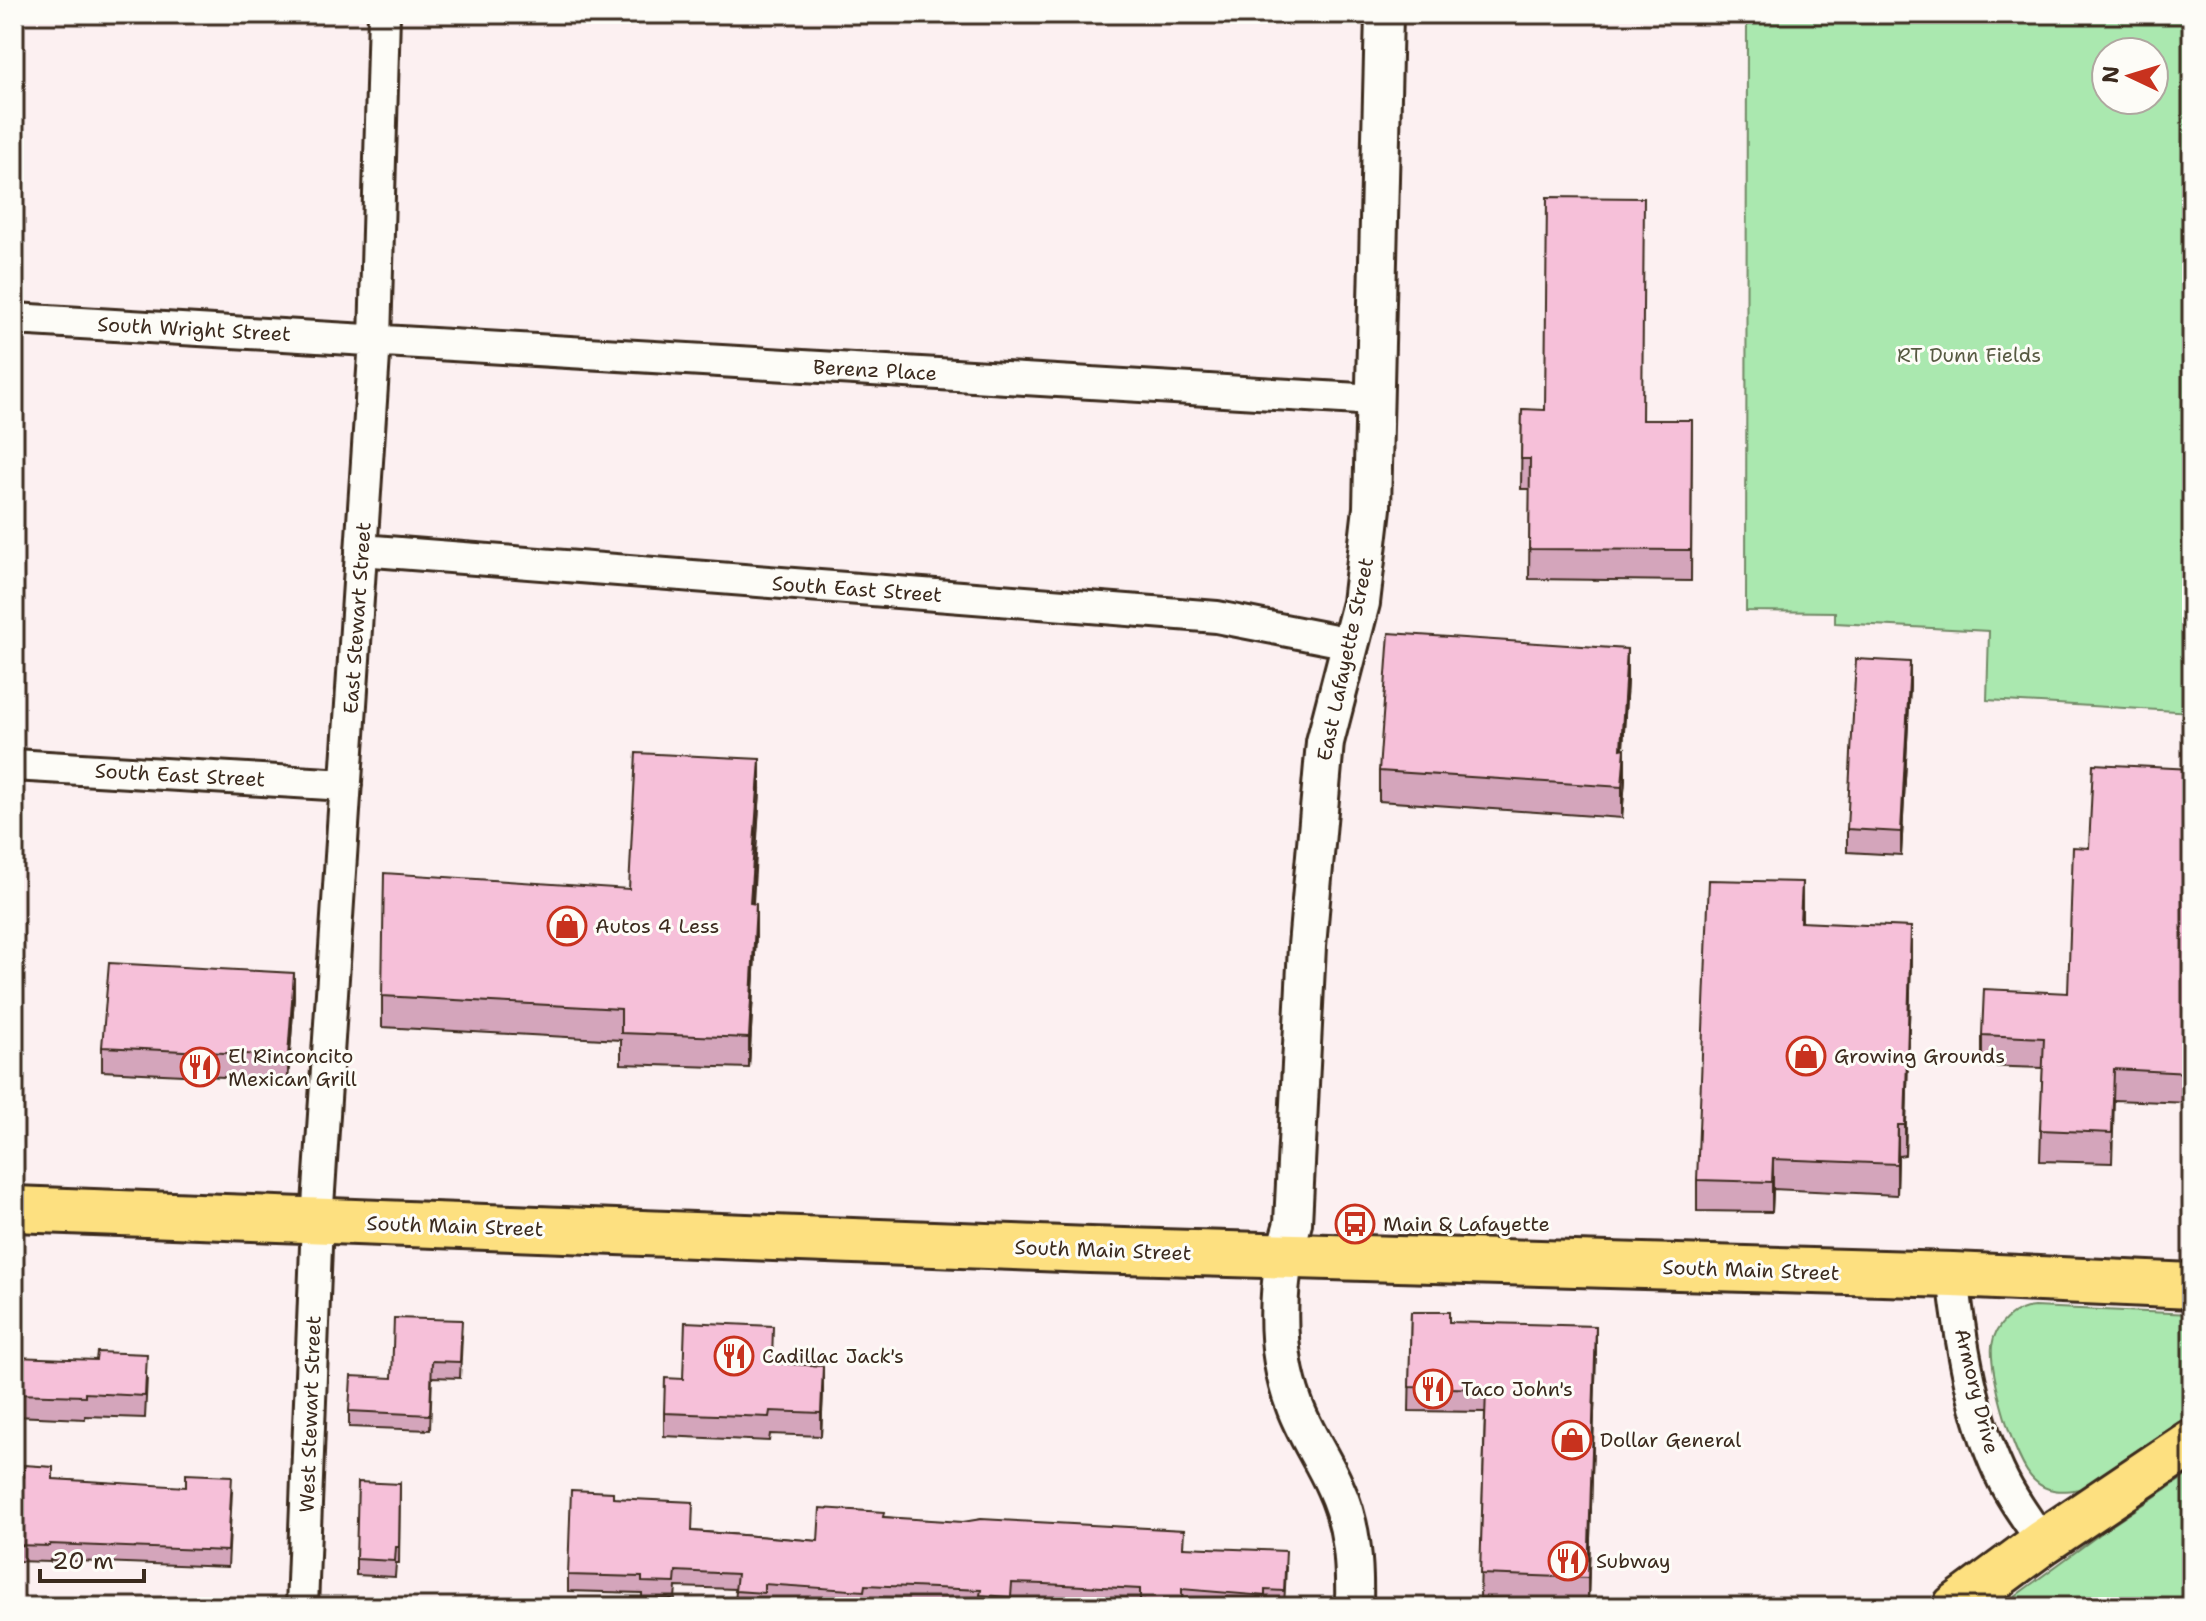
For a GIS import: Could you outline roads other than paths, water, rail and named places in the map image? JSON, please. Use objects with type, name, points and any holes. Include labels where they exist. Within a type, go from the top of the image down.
[{"type":"main road","name":"South Main Street","points":[[14,1209],[1090,1250],[1953,1275],[2192,1286]]},
{"type":"main road","points":[[1955,1607],[2043,1542],[2192,1442]]},
{"type":"street","name":"East Stewart Street","points":[[317,1221],[375,340],[384,14]]},
{"type":"street","name":"East Lafayette Street","points":[[1354,1607],[1354,1555],[1346,1514],[1294,1405],[1281,1352],[1283,1255],[1293,1223],[1308,930],[1325,742],[1361,603],[1368,553],[1376,400],[1384,14]]},
{"type":"street","name":"South Wright Street","points":[[14,319],[375,340]]},
{"type":"street","name":"Berenz Place","points":[[375,340],[1376,400]]},
{"type":"street","name":"South East Street","points":[[361,550],[1217,617],[1350,643]]},
{"type":"street","name":"South East Street","points":[[14,765],[346,785]]},
{"type":"street","name":"West Stewart Street","points":[[302,1607],[317,1221]]},
{"type":"street","name":"Armory Drive","points":[[1953,1275],[1970,1375],[1985,1437],[2002,1479],[2043,1542]]},
{"type":"place","name":"Autos 4 Less","points":[[567,926]]},
{"type":"place","name":"Growing Grounds","points":[[1806,1056]]},
{"type":"place","name":"El Rinconcito Mexican Grill","points":[[200,1067]]},
{"type":"place","name":"Main & Lafayette","points":[[1355,1224]]},
{"type":"place","name":"Cadillac Jack's","points":[[734,1356]]},
{"type":"place","name":"Taco John's","points":[[1433,1389]]},
{"type":"place","name":"Dollar General","points":[[1572,1440]]},
{"type":"place","name":"Subway","points":[[1568,1561]]},
{"type":"park label","name":"RT Dunn Fields","points":[[1969,355]]}]
